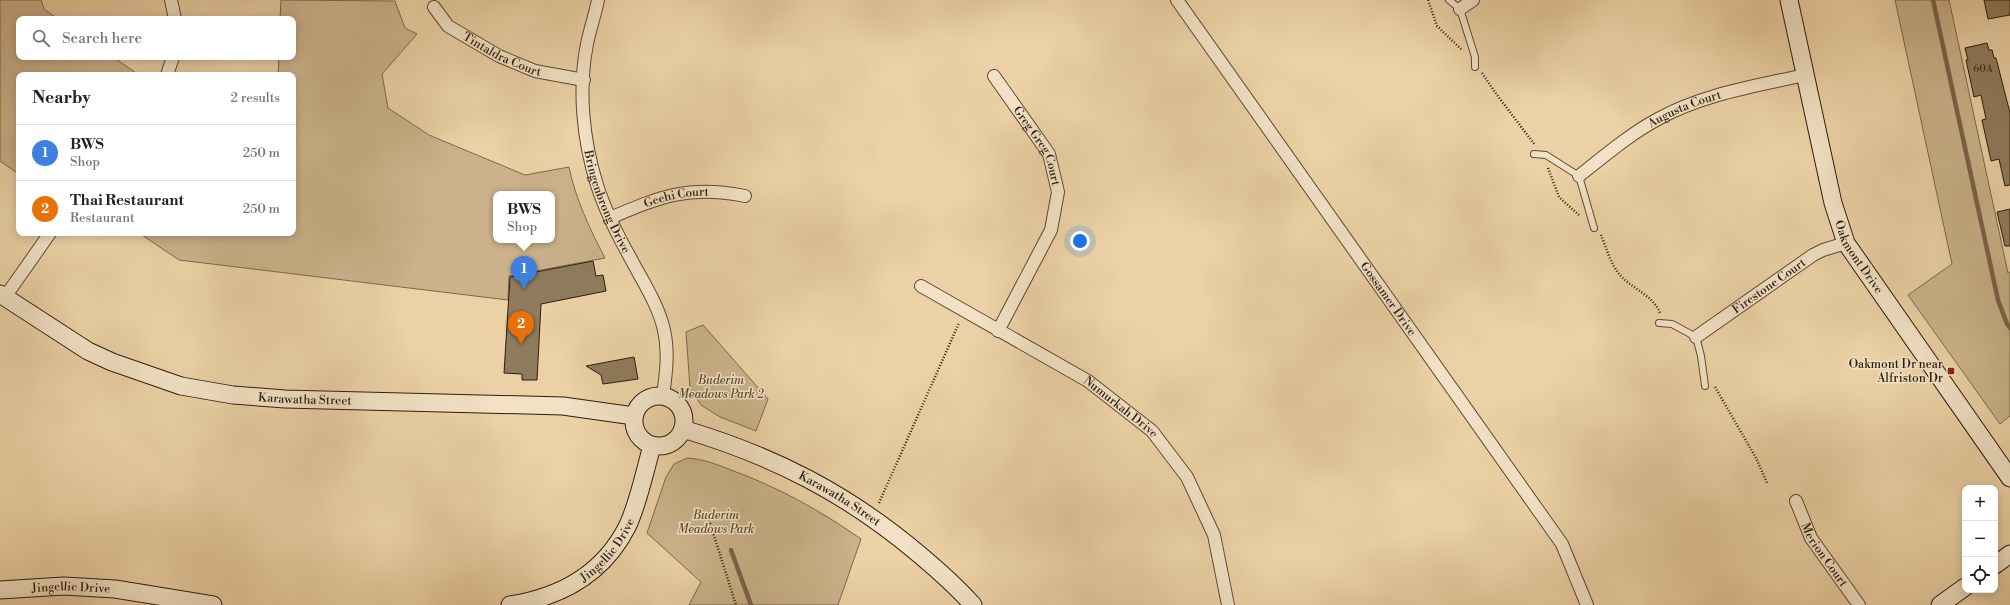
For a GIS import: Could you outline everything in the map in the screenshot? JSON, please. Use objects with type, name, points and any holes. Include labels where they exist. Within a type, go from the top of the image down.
[{"type":"street","points":[[171,0],[175,16]]},
{"type":"street","name":"Bringenbrong Drive","points":[[598,0],[587,45],[584,80],[584,120],[589,155],[610,218],[654,301],[664,330],[667,363],[663,396]]},
{"type":"street","name":"Gossamer Drive","points":[[1177,0],[1562,544],[1587,605]]},
{"type":"street","points":[[1460,9],[1473,0]]},
{"type":"street","name":"Oakmont Drive","points":[[1789,0],[1833,203],[1846,243],[2010,478]]},
{"type":"street","name":"Tintaldra Court","points":[[434,7],[448,26],[499,56],[535,70],[584,80]]},
{"type":"street","points":[[168,72],[172,60]]},
{"type":"street","name":"Greg Greg Court","points":[[994,76],[1049,154],[1058,192],[1051,230],[998,331]]},
{"type":"street","name":"Augusta Court","points":[[1579,176],[1645,127],[1673,111],[1718,96],[1805,76]]},
{"type":"street","name":"Geehi Court","points":[[610,218],[661,198],[682,192],[708,190],[745,196]]},
{"type":"street","points":[[3,295],[48,236]]},
{"type":"street","name":"Firestone Court","points":[[1696,337],[1813,255],[1823,250],[1846,243]]},
{"type":"street","name":"Numurkah Drive","points":[[921,286],[1088,381],[1152,431],[1188,477],[1214,535],[1228,605]]},
{"type":"street","name":"Karawatha Street","points":[[3,295],[88,351],[132,370],[181,386],[232,395],[285,399],[563,406],[634,416]]},
{"type":"street","points":[[663,396],[672,399],[681,408],[685,421],[683,429],[674,442],[667,446],[652,446],[639,438],[633,424],[634,416],[636,409],[648,398],[663,396]]},
{"type":"street","name":"Karawatha Street","points":[[683,429],[727,442],[783,465],[844,498],[898,536],[957,586],[973,605]]},
{"type":"street","name":"Jingellic Drive","points":[[510,605],[529,602],[565,589],[585,577],[603,562],[628,526],[652,446]]},
{"type":"street","name":"Merion Court","points":[[1796,501],[1811,538],[1859,605]]},
{"type":"street","points":[[1998,563],[2010,554]]},
{"type":"street","name":"Jingellic Drive","points":[[0,590],[64,586],[115,589],[213,605]]},
{"type":"street","points":[[1940,605],[1962,589]]},
{"type":"lane","points":[[1449,0],[1460,9],[1475,57],[1475,67]]},
{"type":"lane","points":[[1534,154],[1546,155],[1579,176],[1594,228]]},
{"type":"lane","points":[[1660,323],[1672,324],[1696,337],[1704,386]]},
{"type":"path","points":[[879,503],[964,311]]},
{"type":"path","points":[[1703,376],[1709,376],[1756,458],[1767,483]]},
{"type":"path","points":[[710,523],[736,605]]},
{"type":"green space","points":[[0,0],[41,0],[44,9],[54,16],[16,16],[16,60],[117,60],[135,72],[16,72],[16,172],[0,161]]},
{"type":"green space","points":[[281,0],[395,1],[405,28],[417,34],[382,74],[388,108],[429,135],[525,175],[569,167],[575,190],[584,213],[605,258],[509,276],[508,300],[179,260],[143,236],[296,236],[296,72],[278,72],[279,60],[296,60],[296,16],[280,16]]},
{"type":"green space","points":[[1895,0],[1949,0],[2008,273],[2010,272],[2010,416],[2000,424],[1908,295],[1952,264]]},
{"type":"green space","name":"Buderim Meadows Park 2","points":[[703,325],[768,399],[756,431],[720,417],[701,405],[690,388],[686,332]]},
{"type":"green space","name":"Buderim Meadows Park","points":[[687,458],[699,459],[715,464],[766,484],[815,509],[861,539],[838,605],[689,605],[701,582],[647,533],[666,477],[674,464]]},
{"type":"building","points":[[1984,0],[2010,0],[2010,15],[1988,19]]},
{"type":"building","points":[[1987,43],[1989,50],[1992,50],[1994,58],[1996,58],[2010,113],[2010,185],[2005,186],[1999,159],[1991,161],[1982,120],[1986,119],[1981,95],[1974,97],[1966,60],[1968,60],[1965,48]]},
{"type":"building","points":[[2010,209],[2010,246],[2005,246],[1997,212]]},
{"type":"building","points":[[593,261],[596,276],[603,275],[606,291],[541,304],[537,380],[522,380],[522,374],[504,373],[510,277]]},
{"type":"building","points":[[634,357],[638,379],[603,384],[601,375],[586,366]]},
{"type":"waterway","points":[[1933,0],[1998,300],[2010,328]]},
{"type":"waterway","points":[[731,550],[751,605]]},
{"type":"place","name":"BWS","points":[[524,289]]},
{"type":"place","name":"Thai Restaurant","points":[[521,344]]},
{"type":"place","name":"Oakmont Dr near Alfriston Dr","points":[[1951,371]]}]
